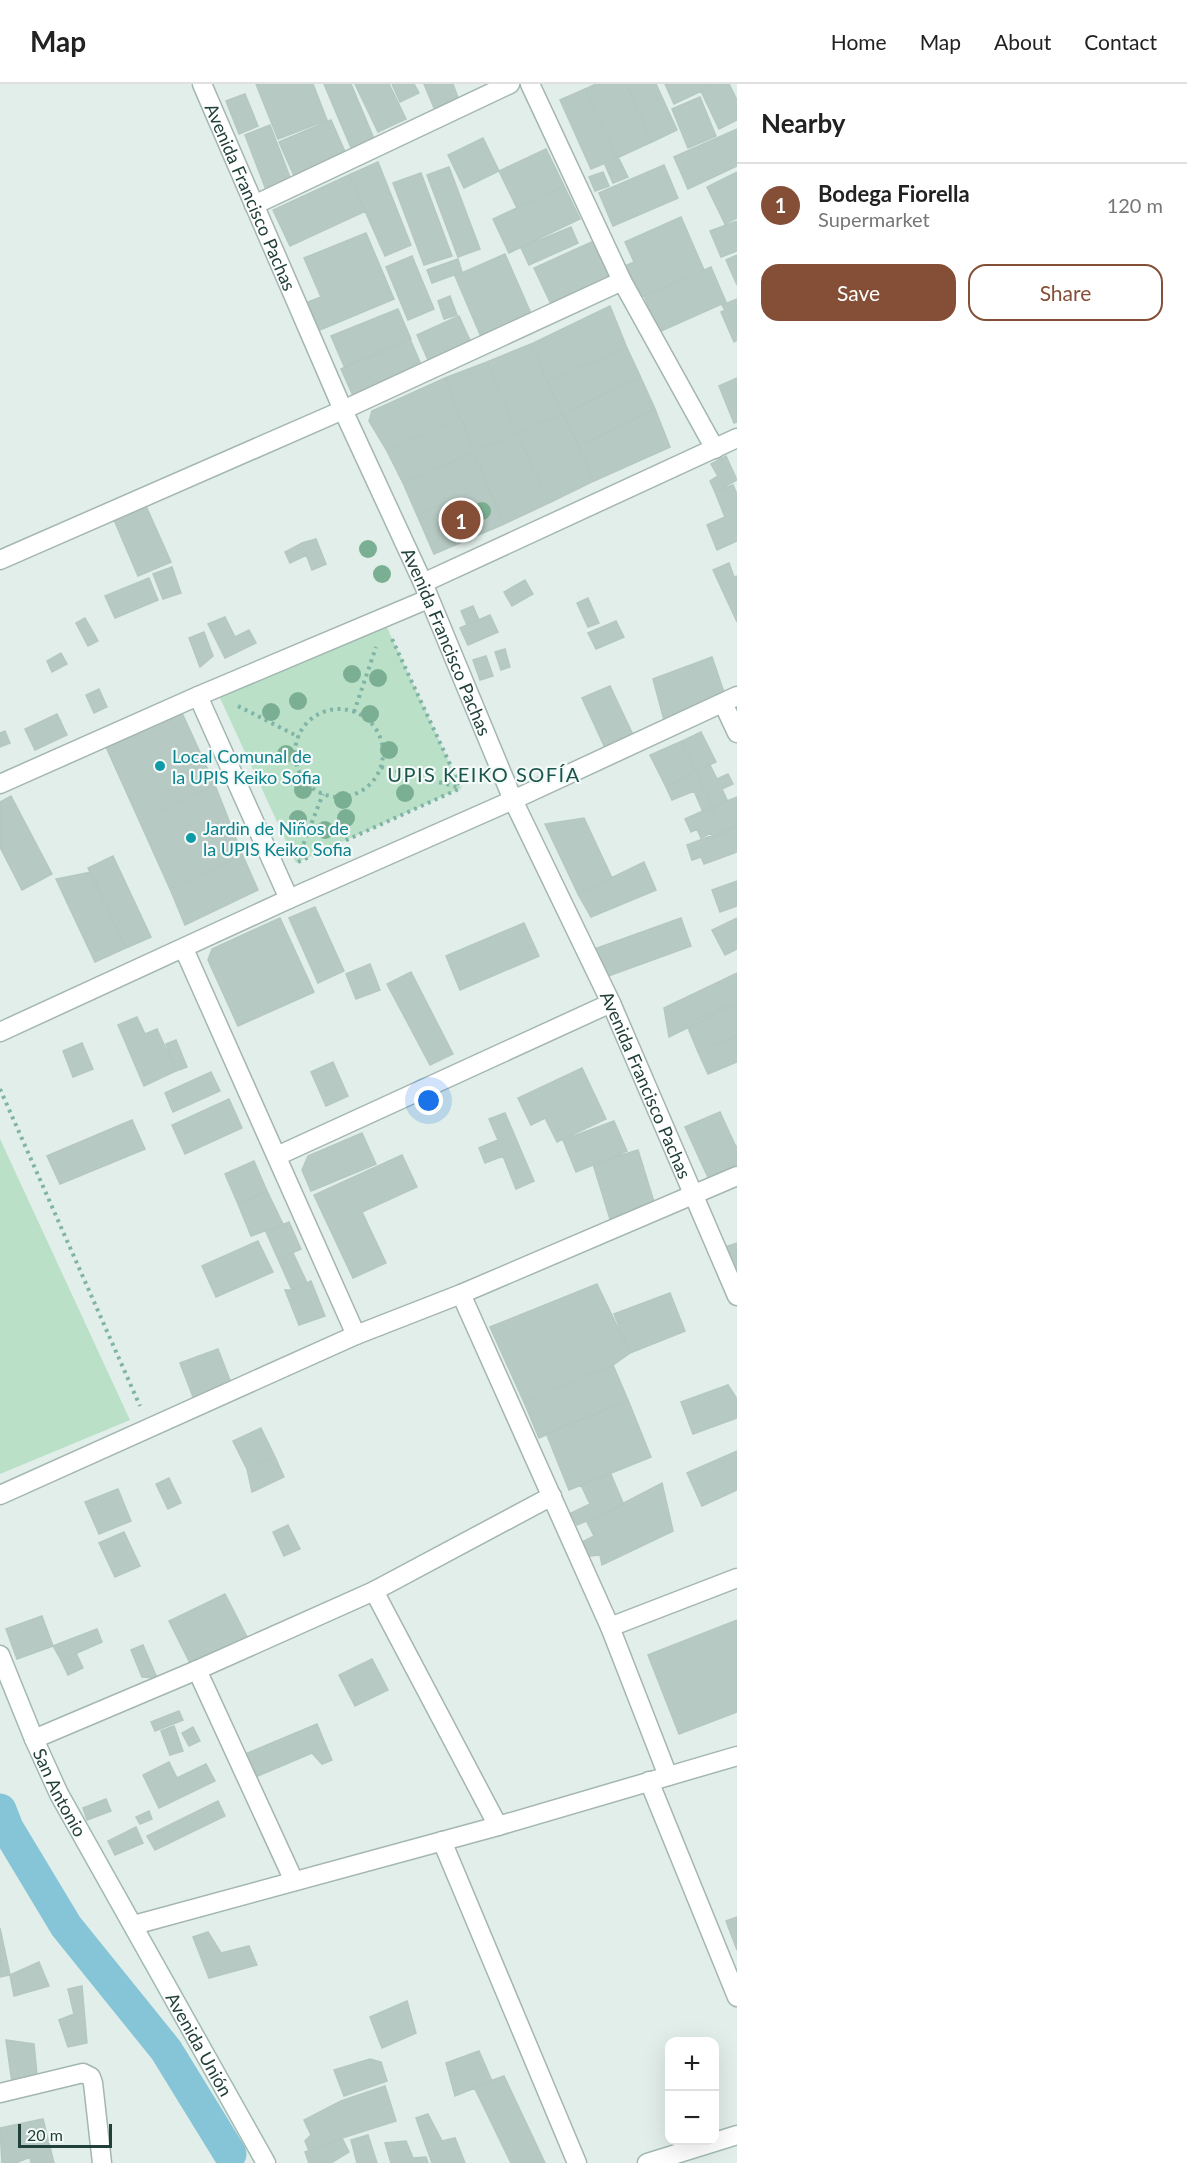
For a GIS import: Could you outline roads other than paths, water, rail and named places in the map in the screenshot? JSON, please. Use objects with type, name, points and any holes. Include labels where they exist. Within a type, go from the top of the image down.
[{"type":"street","name":"Avenida Francisco Pachas","points":[[202,84],[343,410],[425,591],[513,800],[611,1003],[737,1296]]},
{"type":"street","points":[[254,205],[510,84]]},
{"type":"street","points":[[530,84],[622,281],[715,449]]},
{"type":"street","points":[[0,560],[343,410],[622,281]]},
{"type":"street","points":[[0,784],[425,591],[737,438]]},
{"type":"street","points":[[198,696],[289,899]]},
{"type":"street","points":[[0,1032],[289,899],[513,800],[730,699],[737,733]]},
{"type":"street","points":[[184,949],[356,1335]]},
{"type":"street","points":[[277,1156],[611,1003]]},
{"type":"street","points":[[0,1495],[356,1335],[461,1294],[737,1176]]},
{"type":"street","points":[[461,1294],[610,1627],[668,1776]]},
{"type":"street","points":[[34,1739],[374,1591],[552,1496]]},
{"type":"street","points":[[610,1627],[737,1578]]},
{"type":"street","points":[[374,1591],[498,1826]]},
{"type":"street","name":"San Antonio","points":[[0,1655],[59,1794],[134,1924]]},
{"type":"street","points":[[197,1670],[294,1881]]},
{"type":"street","points":[[134,1924],[498,1826],[737,1756]]},
{"type":"street","points":[[649,1781],[737,1997]]},
{"type":"street","points":[[442,1841],[577,2163]]},
{"type":"street","name":"Avenida Unión","points":[[134,1924],[263,2162]]},
{"type":"street","points":[[0,2093],[83,2073],[88,2075],[93,2083],[102,2163]]},
{"type":"street","points":[[647,2163],[737,2135]]},
{"type":"waterway","points":[[0,1810],[7,1828],[66,1926],[166,2050],[230,2154]]},
{"type":"place","name":"Bodega Fiorella","points":[[461,520]]},
{"type":"place","name":"Local Comunal de la UPIS Keiko Sofia","points":[[160,766]]},
{"type":"place","name":"Jardin de Niños de la UPIS Keiko Sofia","points":[[191,838]]},
{"type":"district","name":"UPIS KEIKO SOFÍA","points":[[484,774]]}]
